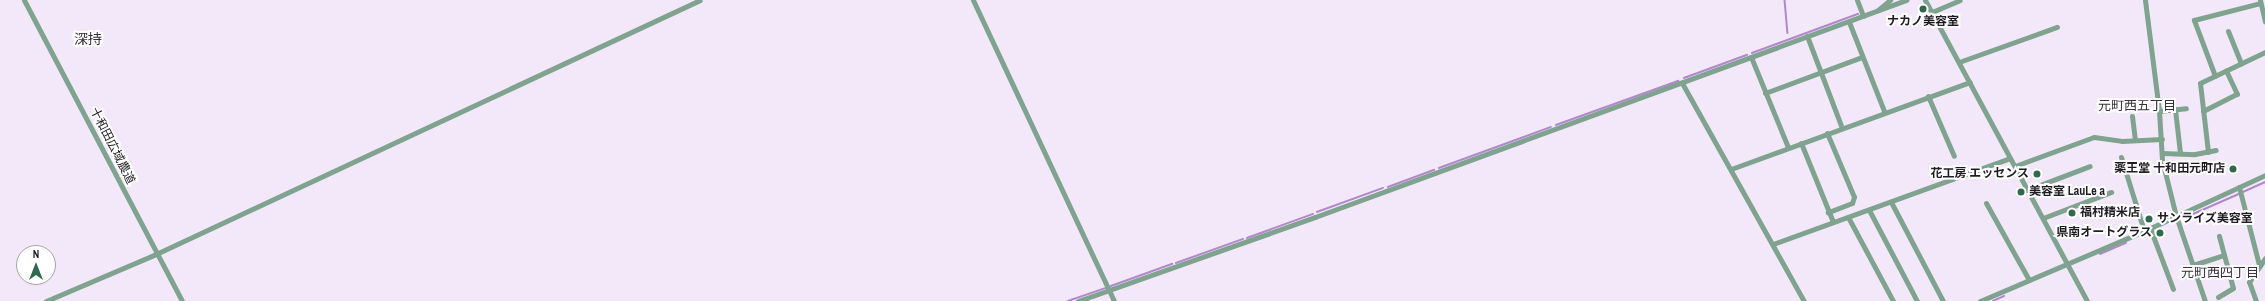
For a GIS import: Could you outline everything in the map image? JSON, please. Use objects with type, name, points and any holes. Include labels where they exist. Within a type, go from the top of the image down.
[{"type":"street","name":"十和田広域農道","points":[[24,0],[182,301]]},
{"type":"street","points":[[46,301],[156,254],[700,0]]},
{"type":"street","points":[[974,0],[1114,301]]},
{"type":"street","points":[[1857,0],[1863,16]]},
{"type":"street","points":[[1877,11],[1890,0]]},
{"type":"street","points":[[1078,301],[1315,217],[1906,0]]},
{"type":"street","points":[[1925,0],[2087,301]]},
{"type":"street","points":[[1932,12],[1960,0]]},
{"type":"street","points":[[2145,0],[2160,111],[2162,160],[2176,216],[2205,301]]},
{"type":"street","points":[[2215,76],[2194,20],[2260,2],[2265,21]]},
{"type":"street","points":[[1849,22],[1884,112]]},
{"type":"street","points":[[1959,62],[2057,27]]},
{"type":"street","points":[[2228,31],[2241,63]]},
{"type":"street","points":[[1807,36],[1842,128]]},
{"type":"street","points":[[2208,152],[2200,83],[2265,52]]},
{"type":"street","points":[[1751,57],[1788,147]]},
{"type":"street","points":[[1766,93],[1862,57]]},
{"type":"street","points":[[2203,111],[2237,94],[2226,70]]},
{"type":"street","points":[[1731,169],[1884,112],[1970,82]]},
{"type":"street","points":[[1682,83],[1804,301]]},
{"type":"street","points":[[1928,96],[1954,156]]},
{"type":"street","points":[[2160,111],[2186,108]]},
{"type":"street","points":[[2175,110],[2180,153]]},
{"type":"street","points":[[2132,116],[2135,140]]},
{"type":"street","points":[[1828,133],[1854,197],[1852,202],[1828,212]]},
{"type":"street","points":[[2015,166],[2094,137],[2122,141],[2162,140]]},
{"type":"street","points":[[1801,143],[1833,222]]},
{"type":"street","points":[[2162,153],[2208,152],[2216,150]]},
{"type":"street","points":[[2121,157],[2144,231]]},
{"type":"street","points":[[1773,244],[2010,158]]},
{"type":"street","points":[[2027,190],[2090,166]]},
{"type":"street","points":[[1983,300],[2144,231],[2265,175]]},
{"type":"street","points":[[2239,187],[2260,265]]},
{"type":"street","points":[[2043,218],[2111,192]]},
{"type":"street","points":[[1891,202],[1942,301]]},
{"type":"street","points":[[1986,203],[2028,280]]},
{"type":"street","points":[[1869,210],[1917,301]]},
{"type":"street","points":[[1848,217],[1893,301]]},
{"type":"street","points":[[2150,228],[2172,289]]},
{"type":"street","points":[[2218,236],[2233,288],[2218,297]]},
{"type":"street","points":[[2193,265],[2223,255]]},
{"type":"street","points":[[2256,301],[2249,282],[2265,258]]},
{"type":"waterway","points":[[1785,0],[1788,33]]},
{"type":"waterway","points":[[1752,53],[1858,14]]},
{"type":"waterway","points":[[1684,78],[1747,55]]},
{"type":"waterway","points":[[1556,125],[1678,81]]},
{"type":"waterway","points":[[1439,168],[1551,127]]},
{"type":"waterway","points":[[1388,187],[1434,170]]},
{"type":"waterway","points":[[2243,192],[2265,182]]},
{"type":"waterway","points":[[1317,212],[1383,188]]},
{"type":"waterway","points":[[2184,218],[2239,194]]},
{"type":"waterway","points":[[1247,238],[1313,214]]},
{"type":"waterway","points":[[1176,263],[1243,239]]},
{"type":"waterway","points":[[2100,254],[2126,243]]},
{"type":"waterway","points":[[1111,286],[1172,264]]},
{"type":"waterway","points":[[1068,301],[1105,288]]},
{"type":"waterway","points":[[1993,301],[2004,296]]},
{"type":"place","name":"ナカノ美容室","points":[[1923,9]]},
{"type":"place","name":"薬王堂 十和田元町店","points":[[2233,169]]},
{"type":"place","name":"花工房 エッセンス","points":[[2037,174]]},
{"type":"place","name":"美容室 LauLe a","points":[[2021,192]]},
{"type":"place","name":"福村精米店","points":[[2072,213]]},
{"type":"place","name":"サンライズ美容室","points":[[2149,219]]},
{"type":"place","name":"県南オートグラス","points":[[2160,233]]},
{"type":"district","name":"深持","points":[[88,39]]},
{"type":"district","name":"元町西五丁目","points":[[2137,106]]},
{"type":"district","name":"元町西四丁目","points":[[2220,273]]}]
